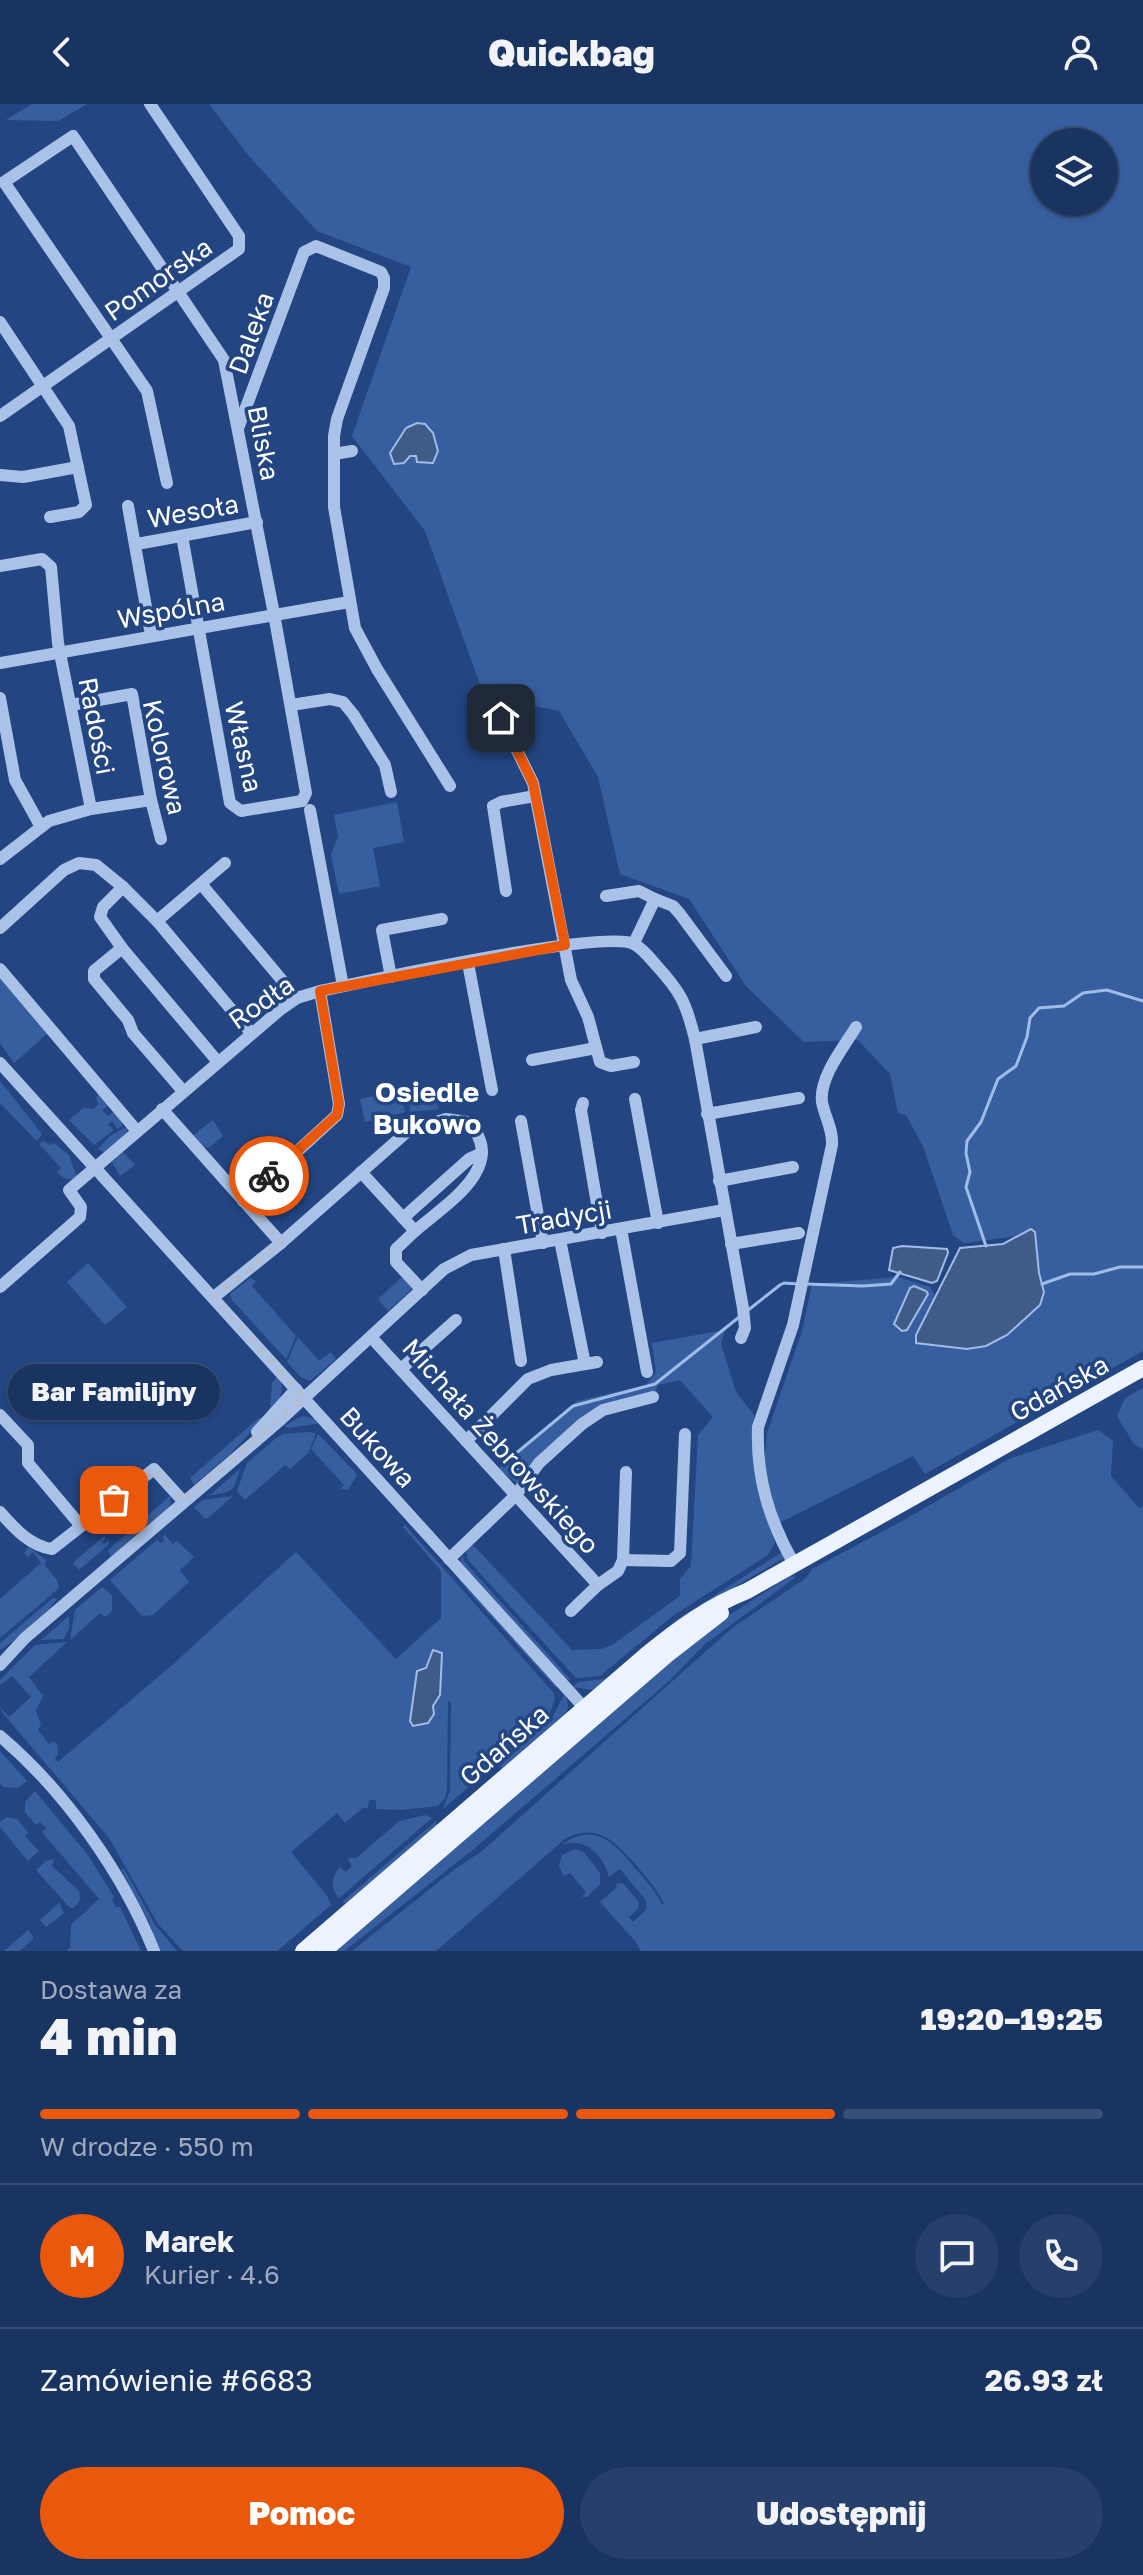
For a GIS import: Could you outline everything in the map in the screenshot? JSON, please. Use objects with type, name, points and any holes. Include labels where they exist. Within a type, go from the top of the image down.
[{"type":"main road","name":"Gdańska","points":[[324,1951],[681,1627],[722,1601],[747,1591],[1143,1368]]},
{"type":"main road","name":"Gdańska","points":[[303,1951],[589,1713]]},
{"type":"street","name":"Pomorska","points":[[0,416],[237,252],[241,241],[150,104]]},
{"type":"street","name":"Bliska","points":[[111,339],[4,182],[73,136],[221,354],[232,392],[291,705],[306,805],[343,986]]},
{"type":"street","name":"Daleka","points":[[238,428],[304,252],[316,246],[376,269],[381,272],[385,284],[343,399],[334,436],[334,454]]},
{"type":"street","points":[[0,322],[69,426],[86,505],[79,512],[50,517]]},
{"type":"street","points":[[111,339],[147,391],[167,483]]},
{"type":"street","points":[[232,392],[242,396],[252,393]]},
{"type":"street","points":[[352,451],[334,454],[334,507],[355,628],[450,786]]},
{"type":"street","points":[[0,475],[23,477],[78,467]]},
{"type":"street","points":[[128,506],[151,635]]},
{"type":"street","name":"Wesoła","points":[[137,544],[257,522]]},
{"type":"street","name":"Własna","points":[[182,536],[230,803],[241,811],[306,805]]},
{"type":"street","name":"Radości","points":[[0,566],[42,559],[51,567],[60,652],[91,809]]},
{"type":"street","name":"Wspólna","points":[[0,663],[349,602]]},
{"type":"street","name":"Kolorowa","points":[[71,705],[132,694],[161,839]]},
{"type":"street","points":[[0,698],[15,780],[41,827]]},
{"type":"street","points":[[291,705],[330,699],[343,702],[385,765],[391,792]]},
{"type":"street","points":[[501,718],[533,783],[571,980],[588,1017],[600,1062],[605,1065],[634,1062]]},
{"type":"street","points":[[506,891],[493,806],[535,796]]},
{"type":"street","points":[[0,859],[49,821],[91,809],[151,800]]},
{"type":"street","points":[[0,928],[64,870],[84,863],[102,868],[157,921],[251,1033]]},
{"type":"street","points":[[157,921],[225,863]]},
{"type":"street","points":[[202,885],[297,998]]},
{"type":"street","points":[[123,887],[103,907],[100,917],[122,948],[218,1062]]},
{"type":"street","points":[[606,896],[639,891],[673,906],[726,976]]},
{"type":"street","points":[[655,899],[634,943],[680,991],[695,1039],[743,1308],[745,1328],[741,1338]]},
{"type":"street","points":[[391,977],[382,930],[442,919]]},
{"type":"street","name":"Rodła","points":[[5,1283],[80,1217],[81,1207],[69,1190],[251,1033],[297,998],[343,986],[565,945],[607,940],[634,943]]},
{"type":"street","points":[[122,948],[94,971],[94,979],[128,1020],[133,1033],[183,1091]]},
{"type":"street","points":[[468,963],[492,1090]]},
{"type":"street","points":[[0,969],[137,1131]]},
{"type":"street","points":[[243,1201],[337,1115],[339,1104],[320,991]]},
{"type":"street","points":[[695,1039],[756,1027]]},
{"type":"street","points":[[794,1564],[774,1528],[764,1497],[758,1427],[793,1325],[832,1145],[832,1131],[822,1093],[830,1072],[856,1027]]},
{"type":"street","points":[[532,1060],[596,1048]]},
{"type":"street","name":"Bukowa","points":[[0,1063],[589,1713]]},
{"type":"street","points":[[707,1114],[799,1098]]},
{"type":"street","points":[[635,1099],[658,1223]]},
{"type":"street","points":[[583,1103],[581,1110],[602,1233]]},
{"type":"street","points":[[162,1109],[281,1243]]},
{"type":"street","points":[[214,1297],[281,1243],[409,1130],[446,1119],[468,1122],[478,1135],[482,1153],[476,1176],[396,1249],[396,1262],[422,1290]]},
{"type":"street","points":[[521,1121],[543,1243]]},
{"type":"street","points":[[403,1218],[469,1159],[482,1153]]},
{"type":"street","points":[[719,1181],[793,1167]]},
{"type":"street","points":[[361,1172],[415,1231]]},
{"type":"street","name":"Tradycji","points":[[25,1638],[231,1461],[300,1393],[371,1337],[458,1260],[507,1246],[543,1243],[724,1210]]},
{"type":"street","points":[[621,1229],[647,1372]]},
{"type":"street","points":[[731,1244],[799,1233]]},
{"type":"street","points":[[466,1441],[528,1379],[551,1370],[591,1363],[560,1240]]},
{"type":"street","points":[[507,1246],[521,1361]]},
{"type":"street","points":[[401,1369],[456,1320]]},
{"type":"street","name":"Michała Żebrowskiego","points":[[371,1337],[598,1585]]},
{"type":"street","points":[[449,1559],[515,1496],[539,1463],[582,1424],[603,1410],[653,1397]]},
{"type":"street","points":[[2,1421],[28,1445],[28,1463],[81,1526]]},
{"type":"street","points":[[623,1560],[671,1561],[680,1553],[685,1434]]},
{"type":"street","points":[[0,1512],[19,1533],[47,1549],[57,1547],[154,1469],[183,1501]]},
{"type":"street","name":"Michała Żebrowskiego","points":[[571,1611],[618,1571],[623,1560],[626,1472]]},
{"type":"street","points":[[0,1654],[25,1638]]},
{"type":"street","points":[[0,1665],[25,1638]]},
{"type":"street","points":[[0,1725],[81,1823],[107,1860],[142,1921],[154,1951]]},
{"type":"street","points":[[0,1736],[25,1759]]},
{"type":"shaded area","points":[[32,104],[87,104],[58,121],[6,120]]},
{"type":"shaded area","points":[[209,104],[1143,104],[1143,1351],[925,1474],[913,1456],[779,1523],[763,1480],[767,1433],[802,1331],[812,1284],[898,1277],[930,1287],[935,1296],[919,1339],[1023,1235],[964,1243],[953,1235],[923,1146],[906,1115],[898,1113],[890,1074],[858,1040],[804,1042],[746,986],[689,899],[620,874],[598,777],[559,711],[484,696],[425,531],[352,436],[411,267],[317,231],[249,156]]},
{"type":"shaded area","points":[[417,423],[425,424],[433,433],[438,451],[433,463],[417,462],[416,456],[410,456],[404,463],[394,464],[390,453],[406,428]]},
{"type":"shaded area","points":[[397,802],[404,842],[373,848],[380,886],[339,894],[331,855],[338,836],[334,815]]},
{"type":"shaded area","points":[[0,977],[48,1033],[14,1063],[0,1043]]},
{"type":"shaded area","points":[[0,1081],[42,1134],[37,1141],[0,1103]]},
{"type":"shaded area","points":[[416,1085],[430,1086],[439,1109],[410,1112],[409,1093]]},
{"type":"shaded area","points":[[399,1090],[405,1112],[365,1122],[360,1099]]},
{"type":"shaded area","points":[[100,1093],[110,1104],[102,1110],[108,1116],[115,1111],[123,1120],[122,1126],[117,1129],[112,1121],[108,1125],[114,1130],[94,1145],[69,1120],[83,1108],[94,1109]]},
{"type":"shaded area","points":[[213,1120],[223,1136],[210,1147],[201,1148],[191,1137]]},
{"type":"shaded area","points":[[128,1126],[127,1134],[105,1153],[98,1149],[110,1136]]},
{"type":"shaded area","points":[[44,1141],[49,1145],[54,1143],[69,1155],[77,1177],[66,1179],[57,1172],[61,1168],[39,1144]]},
{"type":"shaded area","points":[[123,1152],[135,1165],[120,1176],[112,1162]]},
{"type":"shaded area","points":[[1031,1229],[1035,1232],[1044,1292],[1040,1305],[1007,1335],[986,1346],[967,1349],[916,1343],[916,1335],[960,1248],[1003,1244]]},
{"type":"shaded area","points":[[893,1248],[947,1249],[937,1281],[932,1283],[889,1270]]},
{"type":"shaded area","points":[[88,1263],[127,1307],[105,1325],[67,1282]]},
{"type":"shaded area","points":[[402,1277],[413,1288],[388,1311],[378,1299]]},
{"type":"shaded area","points":[[250,1278],[256,1281],[252,1286],[296,1336],[286,1359],[232,1300],[230,1294]]},
{"type":"shaded area","points":[[914,1286],[928,1294],[907,1330],[902,1331],[894,1324],[910,1288]]},
{"type":"shaded area","points":[[725,1330],[721,1344],[736,1392],[754,1415],[753,1439],[761,1498],[775,1542],[768,1555],[674,1615],[600,1676],[576,1678],[468,1560],[466,1551],[473,1545],[572,1650],[601,1649],[612,1645],[680,1596],[680,1579],[691,1566],[698,1435],[713,1417],[680,1380],[658,1385],[655,1392],[603,1404],[573,1423],[517,1483],[498,1469],[577,1401],[646,1385],[656,1372],[652,1343]]},
{"type":"shaded area","points":[[298,1337],[319,1361],[331,1352],[336,1359],[310,1381],[301,1377],[287,1362]]},
{"type":"shaded area","points":[[278,1376],[281,1395],[270,1411],[272,1382]]},
{"type":"shaded area","points":[[1143,1388],[1143,1449],[1134,1444],[1117,1416],[1125,1398]]},
{"type":"shaded area","points":[[302,1416],[321,1423],[284,1426]]},
{"type":"shaded area","points":[[259,1418],[264,1418],[229,1455],[194,1485],[190,1478]]},
{"type":"shaded area","points":[[1098,1430],[1113,1441],[1111,1476],[1139,1508],[1143,1506],[1143,1951],[641,1951],[600,1902],[617,1887],[616,1884],[623,1883],[639,1902],[638,1909],[629,1917],[633,1922],[647,1909],[645,1899],[620,1869],[609,1877],[598,1855],[586,1846],[578,1843],[562,1845],[585,1835],[604,1838],[628,1860],[664,1904],[652,1884],[622,1850],[606,1837],[588,1832],[566,1838],[436,1951],[352,1951],[481,1852],[732,1628],[806,1578],[812,1569],[1011,1458]]},
{"type":"shaded area","points":[[316,1433],[308,1453],[290,1469],[285,1465],[245,1500],[237,1491],[247,1463],[283,1434]]},
{"type":"shaded area","points":[[318,1434],[356,1473],[348,1490],[340,1489],[344,1485],[311,1449]]},
{"type":"shaded area","points":[[240,1469],[231,1490],[210,1495]]},
{"type":"shaded area","points":[[171,1495],[170,1506],[111,1557],[108,1550]]},
{"type":"shaded area","points":[[233,1496],[208,1518],[204,1518],[194,1507],[203,1500]]},
{"type":"shaded area","points":[[405,1525],[553,1692],[555,1699],[549,1716],[443,1809],[450,1790],[451,1702],[448,1701],[447,1790],[438,1806],[376,1809],[376,1800],[369,1800],[368,1808],[363,1808],[345,1823],[337,1813],[291,1852],[331,1905],[277,1951],[183,1951],[158,1924],[109,1838],[2,1712],[0,1707],[9,1717],[31,1697],[12,1676],[0,1685],[0,1680],[35,1645],[67,1642],[29,1677],[43,1696],[36,1711],[41,1725],[38,1730],[49,1744],[54,1741],[57,1744],[55,1759],[58,1762],[171,1666],[296,1552],[396,1659],[441,1618],[441,1571],[403,1527]],"holes":[[[442,1654],[438,1700],[410,1721],[417,1671],[426,1668]]]},
{"type":"shaded area","points":[[165,1535],[173,1544],[177,1541],[194,1557],[180,1570],[189,1582],[153,1615],[142,1616],[110,1580],[157,1540],[161,1543],[165,1540],[162,1536]]},
{"type":"shaded area","points":[[104,1536],[106,1538],[102,1542],[104,1544],[109,1540],[109,1544],[79,1570],[73,1563]]},
{"type":"shaded area","points":[[29,1547],[46,1560],[45,1566],[57,1580],[59,1588],[0,1638],[0,1599],[41,1563],[33,1552],[28,1557],[24,1553]]},
{"type":"shaded area","points":[[782,1552],[784,1558],[717,1597],[593,1690],[572,1687],[578,1682],[605,1679],[678,1619]]},
{"type":"shaded area","points":[[461,1553],[465,1562],[570,1679],[567,1681],[461,1565]]},
{"type":"shaded area","points":[[449,1566],[559,1687],[555,1687]]},
{"type":"shaded area","points":[[791,1576],[796,1577],[704,1645],[669,1681],[475,1848],[344,1951],[336,1951],[348,1937],[704,1631]]},
{"type":"shaded area","points":[[102,1587],[112,1595],[112,1611],[106,1617],[100,1613],[70,1640],[75,1610]]},
{"type":"shaded area","points":[[53,1598],[57,1599],[38,1621],[0,1650],[0,1643]]},
{"type":"shaded area","points":[[69,1616],[69,1628],[64,1639],[41,1640]]},
{"type":"shaded area","points":[[433,1650],[442,1653],[440,1695],[428,1723],[413,1726],[410,1721],[417,1671],[426,1668]]},
{"type":"shaded area","points":[[565,1693],[568,1705],[566,1718],[529,1750],[502,1768],[499,1765],[551,1720]]},
{"type":"shaded area","points":[[0,1751],[27,1781],[18,1788],[3,1787],[0,1783]]},
{"type":"shaded area","points":[[35,1791],[88,1855],[114,1897],[112,1900],[116,1907],[120,1907],[141,1951],[66,1951],[70,1948],[71,1925],[99,1899],[42,1832],[46,1828],[40,1822],[36,1825],[25,1812],[25,1802]]},
{"type":"shaded area","points":[[425,1815],[432,1818],[339,1898],[333,1882],[340,1867],[346,1872],[352,1866],[348,1860],[352,1857],[355,1859],[400,1821]]},
{"type":"shaded area","points":[[7,1817],[17,1819],[28,1832],[25,1836],[39,1851],[28,1861],[0,1827],[0,1822]]},
{"type":"shaded area","points":[[436,1821],[437,1826],[347,1904],[342,1902]]},
{"type":"shaded area","points":[[575,1849],[584,1852],[600,1873],[600,1884],[587,1897],[582,1897],[586,1892],[570,1873],[564,1876],[559,1866],[562,1855]]},
{"type":"shaded area","points":[[55,1859],[51,1865],[79,1891],[80,1900],[74,1908],[70,1908],[36,1870],[46,1861]]},
{"type":"shaded area","points":[[121,1869],[124,1869],[155,1925],[177,1951],[159,1951],[149,1921]]},
{"type":"shaded area","points":[[59,1903],[64,1913],[46,1927],[40,1920]]},
{"type":"shaded area","points":[[28,1930],[34,1938],[20,1951],[4,1951]]},
{"type":"waterway","points":[[986,1246],[966,1187],[970,1172],[967,1141],[981,1122],[998,1079],[1016,1066],[1027,1037],[1030,1018],[1039,1008],[1064,1006],[1083,993],[1107,990],[1143,1001]]},
{"type":"waterway","points":[[1042,1284],[1070,1274],[1143,1267]]},
{"type":"waterway","points":[[806,1284],[891,1284],[900,1272]]},
{"type":"waterway","points":[[747,1311],[780,1285],[798,1284]]},
{"type":"waterway","points":[[518,1471],[514,1455],[573,1406],[655,1384],[738,1318]]},
{"type":"way so far","points":[[114,1500],[154,1469],[183,1501],[304,1398],[214,1297],[281,1243],[243,1201],[269,1176]]},
{"type":"place","name":"Bar Familijny","points":[[114,1500]]},
{"type":"district","name":"Osiedle Bukowo","points":[[427,1107]]},
{"type":"route","points":[[269,1176],[337,1115],[339,1104],[320,991],[565,945],[533,783],[501,718]]}]
